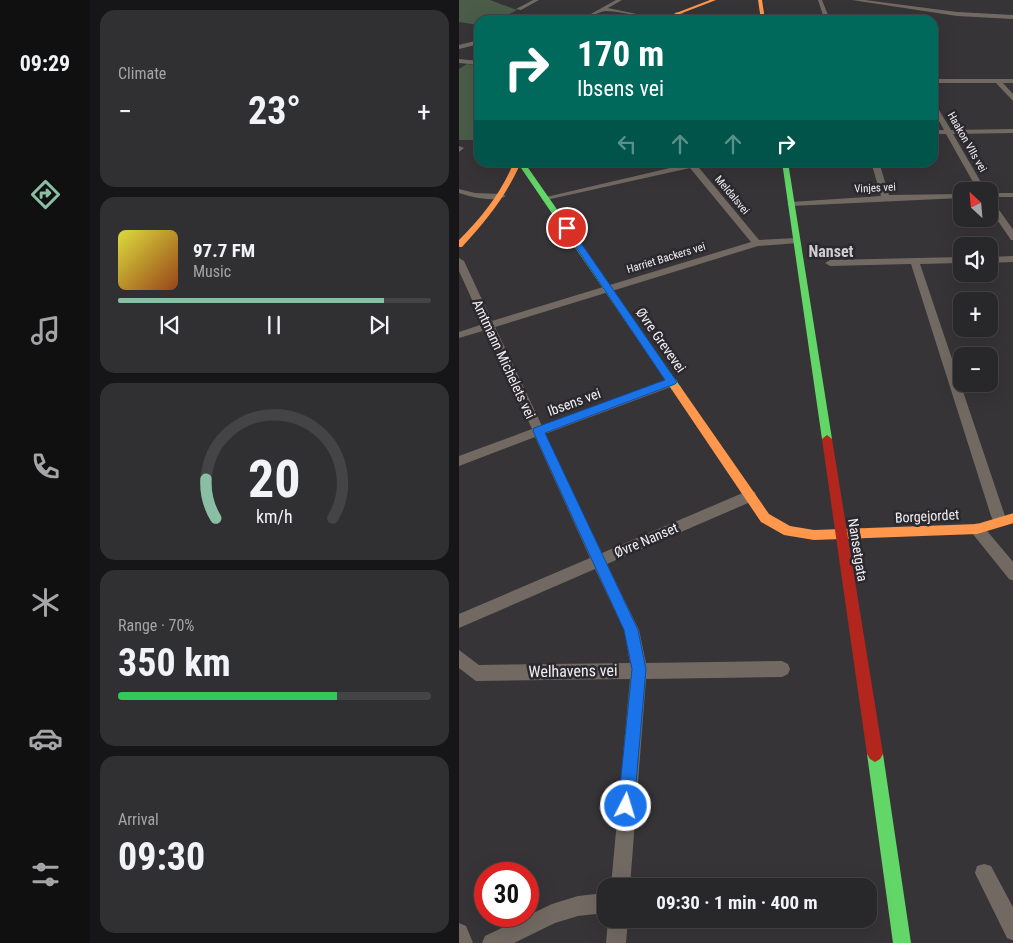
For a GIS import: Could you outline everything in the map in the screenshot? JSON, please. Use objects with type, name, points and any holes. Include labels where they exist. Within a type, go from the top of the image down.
[{"type":"street","points":[[519,9],[537,0]]},
{"type":"street","points":[[593,15],[620,0]]},
{"type":"street","points":[[676,14],[714,0]]},
{"type":"street","points":[[760,0],[762,15]]},
{"type":"street","points":[[820,0],[825,15]]},
{"type":"street","points":[[854,0],[957,14],[1013,17]]},
{"type":"street","points":[[604,9],[635,15]]},
{"type":"street","points":[[676,14],[680,15]]},
{"type":"street","points":[[459,47],[474,43]]},
{"type":"street","points":[[459,61],[474,63]]},
{"type":"street","points":[[459,67],[468,62]]},
{"type":"street","points":[[938,81],[1013,80]]},
{"type":"street","points":[[998,81],[1013,100]]},
{"type":"street","name":"Haakon VIIs vei","points":[[938,114],[977,182]]},
{"type":"street","points":[[938,132],[1013,131]]},
{"type":"street","points":[[459,244],[479,225],[502,196],[516,167]]},
{"type":"street","name":"Øvre Grevevei","points":[[523,167],[546,198],[765,518],[779,529],[791,534],[841,534]]},
{"type":"street","points":[[546,198],[678,167]]},
{"type":"street","name":"Meldalsvei","points":[[694,167],[757,243]]},
{"type":"street","name":"Nansetgata","points":[[786,167],[863,668],[902,943]]},
{"type":"street","points":[[877,167],[886,198]]},
{"type":"street","points":[[459,191],[502,196]]},
{"type":"street","points":[[998,195],[1013,195]]},
{"type":"street","name":"Vinjes vei","points":[[791,204],[953,196]]},
{"type":"street","points":[[998,216],[1013,238]]},
{"type":"street","name":"Harriet Backers vei","points":[[459,335],[757,243],[796,241]]},
{"type":"street","points":[[998,260],[1013,259]]},
{"type":"street","points":[[830,263],[953,260]]},
{"type":"street","name":"Amtmann Michelets vei","points":[[459,261],[597,561],[631,630],[639,669],[621,878]]},
{"type":"street","points":[[915,261],[998,516]]},
{"type":"street","name":"Ibsens vei","points":[[459,461],[672,382]]},
{"type":"street","name":"Øvre Nanset","points":[[459,621],[751,496]]},
{"type":"street","name":"Borgejordet","points":[[841,534],[977,529],[1013,518]]},
{"type":"street","points":[[977,529],[1013,575]]},
{"type":"street","name":"Welhavens vei","points":[[459,658],[476,673],[639,669],[782,669]]},
{"type":"street","points":[[984,873],[1013,931]]},
{"type":"street","points":[[492,943],[552,914],[578,906],[597,904]]},
{"type":"street","points":[[616,943],[617,928]]},
{"type":"street","points":[[459,933],[463,943]]},
{"type":"green space","points":[[459,0],[490,0],[517,10],[508,15],[474,15],[474,24],[459,22]]},
{"type":"green space","points":[[467,64],[474,65],[474,140],[459,140],[459,69]]},
{"type":"traffic: fast","points":[[523,167],[676,388]]},
{"type":"traffic: fast","points":[[786,167],[827,439]]},
{"type":"traffic: fast","points":[[875,754],[902,943]]},
{"type":"traffic: slow","points":[[674,15],[714,0]]},
{"type":"traffic: slow","points":[[760,0],[762,15]]},
{"type":"traffic: slow","points":[[459,245],[493,206],[516,167]]},
{"type":"traffic: slow","points":[[676,388],[765,518],[788,531],[814,535],[977,529],[1014,518]]},
{"type":"traffic: jam","points":[[827,439],[875,754]]},
{"type":"district","name":"Nanset","points":[[831,251]]},
{"type":"route","points":[[567,228],[672,382],[538,431],[631,630],[639,669],[626,806]]}]
